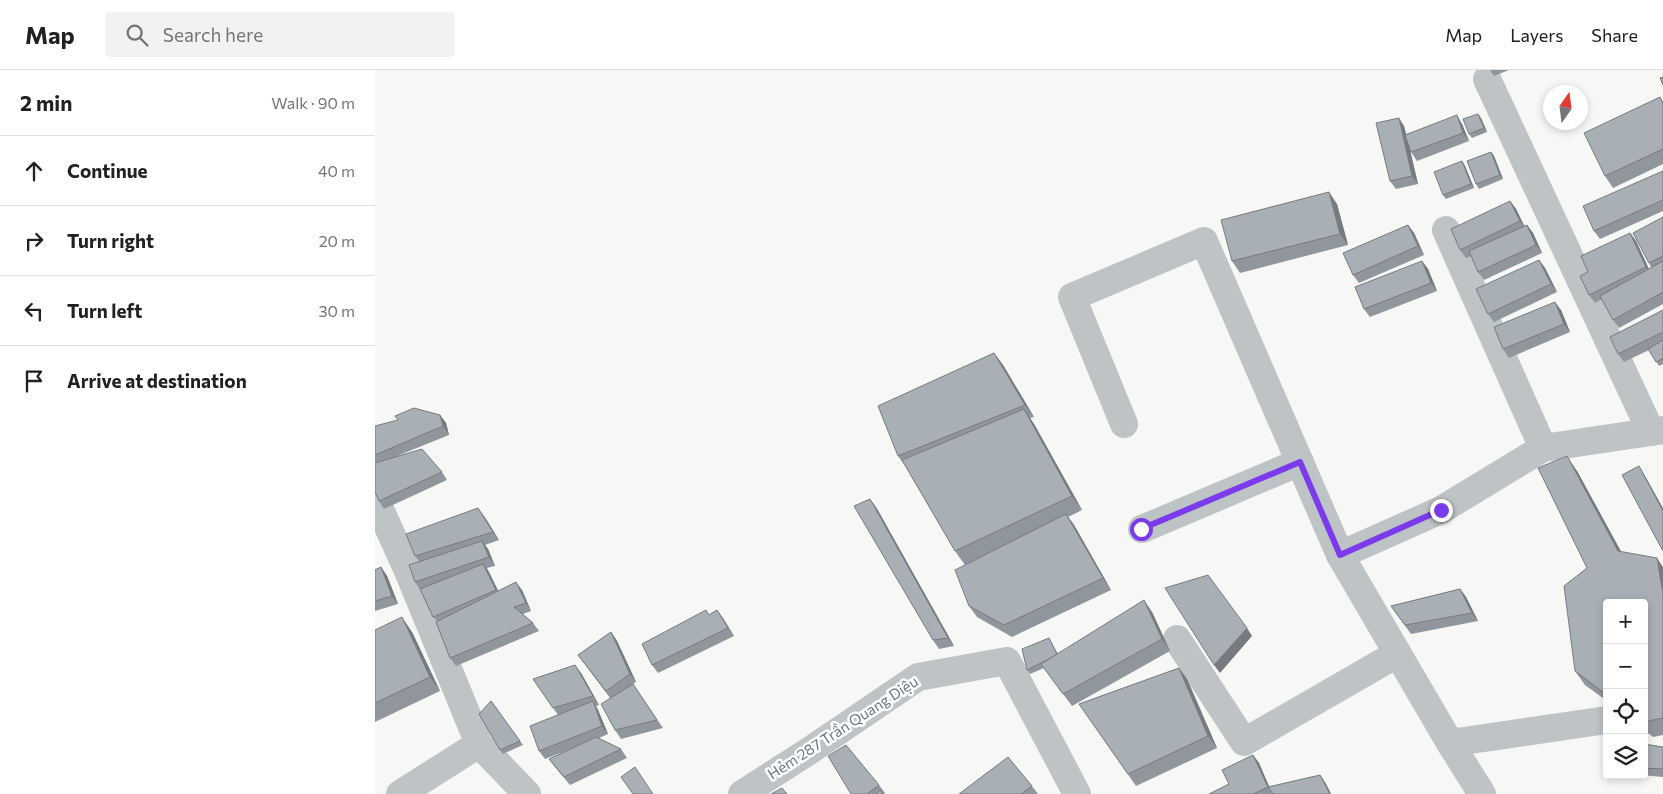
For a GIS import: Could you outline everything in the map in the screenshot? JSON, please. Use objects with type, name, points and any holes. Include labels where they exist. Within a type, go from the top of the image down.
[{"type":"street","points":[[1340,555],[1441,510],[1543,448],[1657,431],[1487,79]]},
{"type":"street","points":[[1446,230],[1543,448]]},
{"type":"street","points":[[1125,424],[1072,297],[1203,241],[1340,555],[1397,654],[1482,794]]},
{"type":"street","points":[[1141,529],[1300,462]]},
{"type":"street","points":[[375,498],[408,571],[479,744],[527,794]]},
{"type":"street","points":[[1177,639],[1244,742],[1397,654]]},
{"type":"street","name":"Hẻm 287 Trần Quang Diệu","points":[[741,794],[809,752],[918,677],[1007,661],[1077,794]]},
{"type":"street","points":[[1450,743],[1603,721]]},
{"type":"street","points":[[400,794],[479,744]]},
{"type":"building","points":[[1660,97],[1663,104],[1663,149],[1605,176],[1584,133]]},
{"type":"building","points":[[1478,114],[1484,128],[1469,134],[1463,119]]},
{"type":"building","points":[[1457,115],[1463,133],[1411,152],[1405,135]]},
{"type":"building","points":[[1399,118],[1412,176],[1390,181],[1376,123]]},
{"type":"building","points":[[1491,152],[1500,175],[1476,184],[1467,161]]},
{"type":"building","points":[[1462,161],[1471,184],[1443,195],[1434,172]]},
{"type":"building","points":[[1663,171],[1663,200],[1594,231],[1583,206]]},
{"type":"building","points":[[1329,192],[1340,234],[1232,261],[1221,220]]},
{"type":"building","points":[[1510,201],[1520,221],[1460,250],[1451,229]]},
{"type":"building","points":[[1663,217],[1663,256],[1649,263],[1633,233]]},
{"type":"building","points":[[1408,225],[1418,246],[1353,275],[1343,253]]},
{"type":"building","points":[[1527,225],[1536,245],[1478,272],[1469,251]]},
{"type":"building","points":[[1630,233],[1646,267],[1589,295],[1580,276],[1588,272],[1581,256]]},
{"type":"building","points":[[1539,260],[1551,284],[1488,314],[1476,289]]},
{"type":"building","points":[[1422,261],[1431,283],[1364,309],[1355,287]]},
{"type":"building","points":[[1663,261],[1663,292],[1613,320],[1600,296]]},
{"type":"building","points":[[1555,302],[1564,324],[1503,349],[1494,327]]},
{"type":"building","points":[[1663,310],[1663,332],[1618,354],[1610,337]]},
{"type":"building","points":[[1663,340],[1663,358],[1656,362],[1648,349]]},
{"type":"building","points":[[994,353],[1025,405],[898,456],[878,406]]},
{"type":"building","points":[[414,408],[440,415],[443,426],[375,455],[375,426],[398,420],[395,416]]},
{"type":"building","points":[[1024,409],[1072,496],[955,551],[902,460]]},
{"type":"building","points":[[422,449],[442,472],[379,501],[375,492],[375,463]]},
{"type":"building","points":[[1567,456],[1618,551],[1657,558],[1663,594],[1663,718],[1648,721],[1648,599],[1603,599],[1603,692],[1575,671],[1564,586],[1587,568],[1538,468]]},
{"type":"building","points":[[1639,466],[1663,511],[1663,551],[1622,475]]},
{"type":"building","points":[[870,499],[948,638],[933,640],[854,506]]},
{"type":"building","points":[[478,508],[493,532],[415,556],[406,534]]},
{"type":"building","points":[[1066,514],[1103,578],[1004,625],[969,606],[955,570]]},
{"type":"building","points":[[482,541],[489,557],[415,582],[409,565]]},
{"type":"building","points":[[483,564],[496,590],[433,617],[420,589]]},
{"type":"building","points":[[381,567],[392,596],[375,601],[375,570]]},
{"type":"building","points":[[1208,575],[1247,628],[1214,665],[1165,588]]},
{"type":"building","points":[[516,582],[526,603],[514,607],[533,623],[450,658],[436,622]]},
{"type":"building","points":[[1460,589],[1472,613],[1405,625],[1391,606]]},
{"type":"building","points":[[1144,600],[1162,639],[1063,694],[1041,664]]},
{"type":"building","points":[[706,610],[709,615],[717,610],[728,628],[652,665],[642,644]]},
{"type":"building","points":[[402,617],[430,677],[375,703],[375,630]]},
{"type":"building","points":[[611,632],[630,674],[606,691],[578,655]]},
{"type":"building","points":[[1049,638],[1057,654],[1027,670],[1022,649]]},
{"type":"building","points":[[575,665],[593,696],[553,708],[533,679]]},
{"type":"building","points":[[1179,668],[1208,736],[1128,774],[1079,704]]},
{"type":"building","points":[[633,684],[657,720],[615,730],[601,704]]},
{"type":"building","points":[[491,701],[520,741],[500,750],[479,714]]},
{"type":"building","points":[[593,701],[602,726],[539,751],[530,726]]},
{"type":"building","points":[[596,737],[621,749],[564,777],[549,759]]},
{"type":"building","points":[[846,745],[879,785],[867,794],[851,794],[828,756]]},
{"type":"building","points":[[1648,745],[1663,747],[1663,769],[1648,768]]},
{"type":"building","points":[[1253,755],[1268,787],[1253,794],[1209,794],[1229,784],[1222,770]]},
{"type":"building","points":[[1008,757],[1032,786],[1021,794],[959,794]]},
{"type":"building","points":[[635,767],[653,794],[633,794],[621,777]]},
{"type":"building","points":[[1320,775],[1330,794],[1273,794],[1268,787]]},
{"type":"building","points":[[782,788],[787,794],[771,794]]},
{"type":"route","points":[[1141,529],[1300,462],[1340,555],[1441,510]]}]
